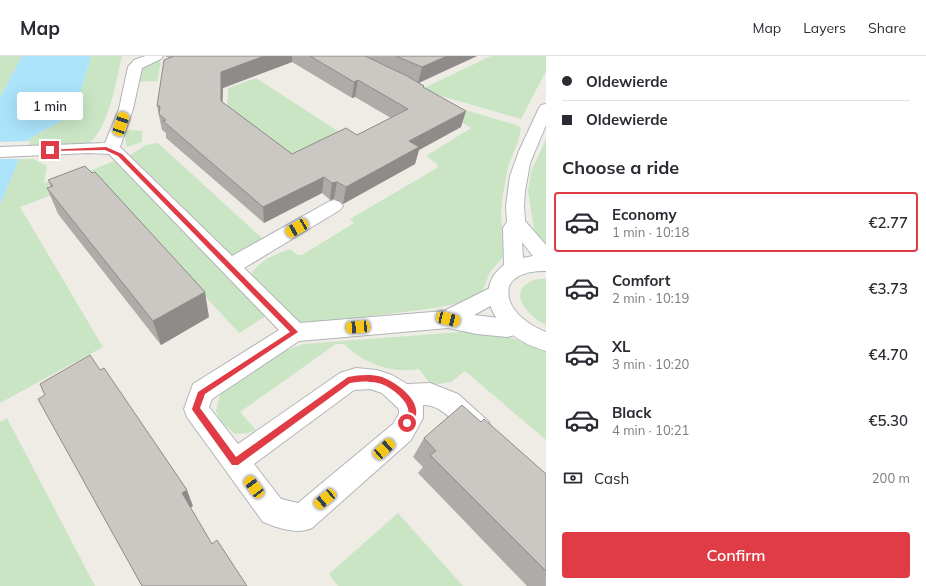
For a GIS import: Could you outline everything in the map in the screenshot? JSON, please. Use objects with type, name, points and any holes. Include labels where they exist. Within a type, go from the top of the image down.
[{"type":"street","points":[[111,150],[126,110],[135,67],[146,57]]},
{"type":"street","points":[[514,268],[512,228],[516,224],[514,205],[516,182],[522,158],[546,108]]},
{"type":"street","points":[[0,152],[89,148],[111,150],[120,155],[295,332]]},
{"type":"street","points":[[230,267],[334,206]]},
{"type":"street","points":[[516,224],[523,228],[538,251],[546,257]]},
{"type":"street","points":[[546,264],[527,264],[514,268],[505,273],[500,282],[498,292],[500,304],[517,326],[529,334],[546,342]]},
{"type":"street","points":[[448,319],[461,311],[471,308],[498,292]]},
{"type":"street","points":[[235,462],[348,380],[362,378],[381,380],[398,390],[410,403],[412,414],[402,432],[302,518],[272,512],[235,462],[196,409],[202,392],[295,332],[448,319],[477,325],[507,328],[517,326]]},
{"type":"street","points":[[402,395],[430,394],[449,402],[494,442]]},
{"type":"green space","points":[[0,56],[22,56],[0,98]]},
{"type":"green space","points":[[91,56],[122,56],[106,117],[95,137],[87,144],[76,146],[25,147],[30,138],[74,114]]},
{"type":"green space","points":[[491,56],[546,56],[546,71],[521,119],[420,90]]},
{"type":"green space","points":[[159,61],[161,63],[157,81],[137,82],[140,69],[151,62]]},
{"type":"green space","points":[[256,78],[344,135],[290,162],[227,113],[228,88]]},
{"type":"green space","points":[[415,95],[516,125],[521,128],[519,139],[508,167],[503,194],[501,215],[505,255],[490,272],[481,295],[471,299],[450,305],[418,310],[295,323],[250,277],[253,271],[272,256],[290,249],[297,255],[302,255],[354,223],[350,219],[437,168],[437,164],[426,156],[471,128]]},
{"type":"green space","points":[[126,131],[142,131],[142,142],[127,147],[125,139]]},
{"type":"green space","points":[[546,139],[546,248],[534,229],[528,191],[531,172]]},
{"type":"green space","points":[[158,143],[264,240],[234,257],[130,155],[146,145]]},
{"type":"green space","points":[[19,159],[33,159],[47,166],[44,183],[52,181],[82,184],[20,207],[103,347],[0,403],[0,205]]},
{"type":"green space","points":[[114,161],[269,314],[239,333],[89,171]]},
{"type":"green space","points":[[537,279],[546,279],[546,325],[529,313],[524,307],[520,294],[522,288],[528,283]]},
{"type":"green space","points":[[474,331],[496,331],[546,353],[546,440],[465,371],[451,382],[431,385],[419,369],[398,370],[378,366],[360,357],[344,344],[336,344],[240,412],[256,430],[248,433],[235,434],[221,422],[216,411],[221,392],[282,352],[303,344]]},
{"type":"green space","points":[[7,418],[95,586],[0,586],[0,422]]},
{"type":"green space","points":[[398,513],[463,586],[338,586],[329,574]]},
{"type":"water","points":[[22,56],[91,56],[74,114],[30,138],[19,159],[0,205],[0,98]]},
{"type":"pier","points":[[31,141],[21,159],[0,159],[0,142]]},
{"type":"building","points":[[174,56],[264,56],[221,72],[221,101],[292,154],[346,128],[357,135],[408,109],[358,80],[354,82],[310,56],[365,56],[407,76],[424,86],[423,87],[466,111],[409,141],[419,147],[346,187],[337,182],[332,183],[324,177],[263,207],[163,121],[166,120],[159,114],[160,106],[157,106],[164,60]]},
{"type":"building","points":[[396,56],[447,56],[422,67]]},
{"type":"building","points":[[85,166],[92,173],[95,172],[205,292],[153,321],[47,188],[53,186],[48,180]]},
{"type":"building","points":[[90,355],[100,370],[104,368],[187,490],[182,493],[212,544],[217,540],[247,586],[142,586],[38,399],[45,395],[40,384]]},
{"type":"building","points":[[462,405],[481,422],[484,419],[546,474],[546,571],[430,455],[436,451],[424,438]]},
{"type":"route","points":[[50,150],[106,148],[115,151],[295,332],[202,392],[196,409],[235,462],[348,380],[362,378],[381,380],[398,390],[410,403],[412,414],[407,423]]}]
